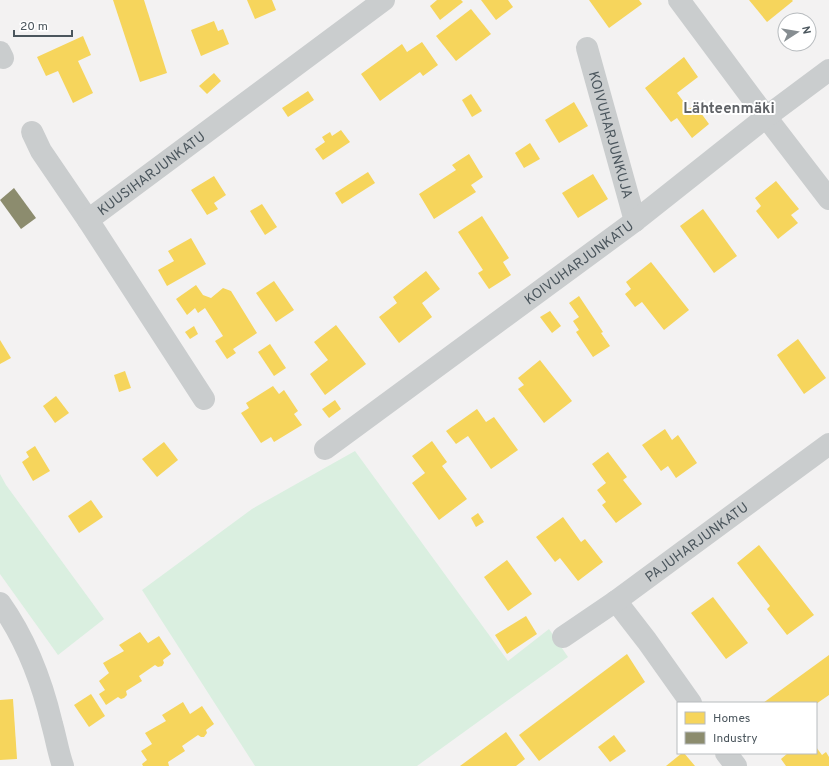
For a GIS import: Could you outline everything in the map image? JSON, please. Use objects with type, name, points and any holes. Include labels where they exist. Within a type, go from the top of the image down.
[{"type":"street","name":"KUUSIHARJUNKATU","points":[[204,399],[88,220],[384,0]]},
{"type":"street","points":[[679,0],[829,200]]},
{"type":"street","name":"KOIVUHARJUNKUJA","points":[[587,48],[635,221]]},
{"type":"street","name":"KOIVUHARJUNKATU","points":[[325,449],[635,221],[766,117],[829,70]]},
{"type":"street","points":[[32,132],[41,151],[88,220]]},
{"type":"street","name":"PAJUHARJUNKATU","points":[[563,637],[616,601],[829,444]]},
{"type":"street","points":[[616,601],[647,640],[690,702]]},
{"type":"street","points":[[0,603],[31,660],[43,693],[62,766]]},
{"type":"street","points":[[727,754],[736,766]]},
{"type":"green space","points":[[355,451],[508,661],[549,629],[568,657],[417,766],[255,766],[142,590],[252,509]]},
{"type":"green space","points":[[0,474],[6,485],[104,619],[58,655],[0,574]]},
{"type":"building: Homes","points":[[113,0],[144,0],[167,73],[140,82]]},
{"type":"building: Homes","points":[[247,0],[272,0],[276,10],[255,19]]},
{"type":"building: Homes","points":[[437,0],[461,0],[463,2],[440,20],[430,6]]},
{"type":"building: Homes","points":[[481,0],[508,0],[513,7],[496,20]]},
{"type":"building: Homes","points":[[589,0],[639,0],[642,4],[609,28]]},
{"type":"building: Homes","points":[[749,0],[793,1],[779,12],[777,12],[777,14],[767,22]]},
{"type":"building: Homes","points":[[471,9],[491,34],[456,61],[436,36]]},
{"type":"building: Homes","points":[[214,21],[218,31],[223,29],[229,44],[201,56],[191,30]]},
{"type":"building: Homes","points":[[83,36],[91,55],[78,61],[93,93],[73,103],[58,71],[46,76],[37,57]]},
{"type":"building: Homes","points":[[422,42],[438,65],[423,76],[420,72],[380,101],[361,74],[402,44],[407,52]]},
{"type":"building: Homes","points":[[684,57],[698,77],[677,93],[689,109],[695,105],[709,124],[692,138],[677,118],[671,122],[645,88]]},
{"type":"building: Homes","points":[[214,73],[221,81],[207,94],[199,86]]},
{"type":"building: Homes","points":[[308,91],[314,100],[288,117],[282,108]]},
{"type":"building: Homes","points":[[471,94],[482,111],[472,117],[462,100]]},
{"type":"building: Homes","points":[[574,102],[588,126],[559,143],[545,120]]},
{"type":"building: Homes","points":[[341,130],[350,142],[323,160],[315,149],[325,142],[322,137],[330,132],[332,136]]},
{"type":"building: Homes","points":[[530,143],[540,159],[524,168],[515,153]]},
{"type":"building: Homes","points":[[469,154],[483,177],[471,185],[476,192],[434,219],[419,194],[456,170],[452,165]]},
{"type":"building: Homes","points":[[368,172],[375,183],[342,204],[335,193]]},
{"type":"building: Homes","points":[[593,174],[608,199],[578,218],[562,193]]},
{"type":"building: Homes","points":[[214,176],[226,195],[214,203],[218,209],[207,215],[191,190]]},
{"type":"building: Homes","points":[[776,181],[799,209],[791,215],[798,223],[778,239],[756,211],[761,206],[755,198]]},
{"type":"building: Homes","points":[[262,204],[277,227],[265,235],[250,211]]},
{"type":"building: Homes","points":[[703,209],[737,256],[714,273],[680,226]]},
{"type":"building: Homes","points":[[482,216],[509,258],[503,262],[511,275],[489,289],[478,273],[483,270],[458,232]]},
{"type":"building: Homes","points":[[191,238],[206,264],[167,286],[158,270],[174,261],[168,251]]},
{"type":"building: Homes","points":[[651,262],[689,310],[664,330],[642,302],[635,307],[625,294],[631,289],[626,282]]},
{"type":"building: Homes","points":[[426,271],[440,289],[422,303],[432,317],[399,343],[379,317],[397,303],[393,297]]},
{"type":"building: Homes","points":[[274,281],[294,310],[276,322],[256,293]]},
{"type":"building: Homes","points":[[196,285],[203,295],[211,298],[223,288],[231,291],[257,333],[233,349],[236,353],[227,359],[215,341],[223,336],[205,308],[198,313],[195,308],[187,315],[176,299]]},
{"type":"building: Homes","points":[[579,296],[603,332],[601,333],[610,346],[593,357],[576,332],[579,330],[573,321],[579,317],[569,303]]},
{"type":"building: Homes","points":[[550,311],[561,326],[552,333],[540,317]]},
{"type":"building: Homes","points":[[336,325],[366,364],[325,395],[310,374],[328,360],[314,342]]},
{"type":"building: Homes","points":[[194,326],[198,334],[190,339],[185,332]]},
{"type":"building: Homes","points":[[798,339],[826,378],[804,394],[777,355]]},
{"type":"building: Homes","points":[[0,340],[11,358],[0,364]]},
{"type":"building: Homes","points":[[270,344],[286,368],[274,376],[258,352]]},
{"type":"building: Homes","points":[[540,360],[572,401],[544,423],[518,389],[524,385],[518,378]]},
{"type":"building: Homes","points":[[125,371],[131,388],[119,392],[114,375]]},
{"type":"building: Homes","points":[[273,386],[279,394],[284,390],[298,411],[294,414],[302,425],[274,442],[271,437],[261,443],[241,413],[249,408],[246,403]]},
{"type":"building: Homes","points":[[56,396],[69,413],[55,423],[43,406]]},
{"type":"building: Homes","points":[[335,400],[341,409],[329,418],[322,409]]},
{"type":"building: Homes","points":[[477,409],[486,422],[494,417],[518,450],[491,469],[468,436],[456,444],[446,431]]},
{"type":"building: Homes","points":[[665,429],[672,440],[678,435],[697,463],[676,478],[668,466],[661,471],[642,445]]},
{"type":"building: Homes","points":[[432,441],[447,462],[442,466],[467,499],[439,520],[412,483],[425,473],[412,456]]},
{"type":"building: Homes","points":[[164,442],[178,460],[157,477],[142,459]]},
{"type":"building: Homes","points":[[35,446],[50,471],[33,481],[22,462],[29,457],[26,452]]},
{"type":"building: Homes","points":[[608,452],[627,477],[623,480],[642,504],[616,523],[602,505],[606,502],[597,490],[606,483],[592,464]]},
{"type":"building: Homes","points":[[91,500],[103,517],[79,533],[68,516]]},
{"type":"building: Homes","points":[[478,513],[484,522],[476,527],[471,518]]},
{"type":"building: Homes","points":[[563,517],[581,542],[585,539],[603,562],[578,581],[560,558],[555,562],[536,537]]},
{"type":"building: Homes","points":[[759,545],[814,615],[787,635],[767,609],[770,606],[737,563]]},
{"type":"building: Homes","points":[[507,560],[532,594],[508,611],[484,577]]},
{"type":"building: Homes","points":[[713,597],[748,643],[726,659],[691,613]]},
{"type":"building: Homes","points":[[526,616],[537,634],[507,654],[495,635]]},
{"type":"building: Homes","points":[[140,632],[148,643],[159,636],[171,654],[163,660],[164,663],[162,666],[158,667],[155,665],[139,676],[142,681],[126,691],[127,695],[124,698],[121,699],[118,697],[106,705],[99,694],[105,690],[99,681],[109,673],[103,663],[124,651],[119,645]]},
{"type":"building: Homes","points":[[627,654],[645,682],[539,761],[519,735]]},
{"type":"building: Homes","points":[[829,655],[829,695],[817,703],[817,702],[764,702]]},
{"type":"building: Homes","points":[[91,694],[105,716],[89,727],[74,705]]},
{"type":"building: Homes","points":[[13,699],[17,759],[0,760],[0,700]]},
{"type":"building: Homes","points":[[183,702],[190,714],[202,706],[214,724],[206,730],[207,733],[204,737],[198,735],[182,746],[185,751],[168,762],[169,766],[143,766],[142,764],[147,760],[141,751],[152,744],[145,733],[166,721],[162,715]]},
{"type":"building: Homes","points":[[506,732],[525,759],[516,766],[460,766]]},
{"type":"building: Homes","points":[[614,735],[626,751],[610,762],[598,747]]},
{"type":"building: Homes","points":[[817,748],[822,755],[826,752],[829,757],[829,766],[786,766],[781,759],[787,754],[817,754]]},
{"type":"building: Homes","points":[[681,754],[685,754],[695,766],[666,766]]},
{"type":"building: Industry","points":[[14,188],[36,218],[21,229],[0,200]]},
{"type":"district","name":"Lähteenmäki","points":[[729,108]]}]
